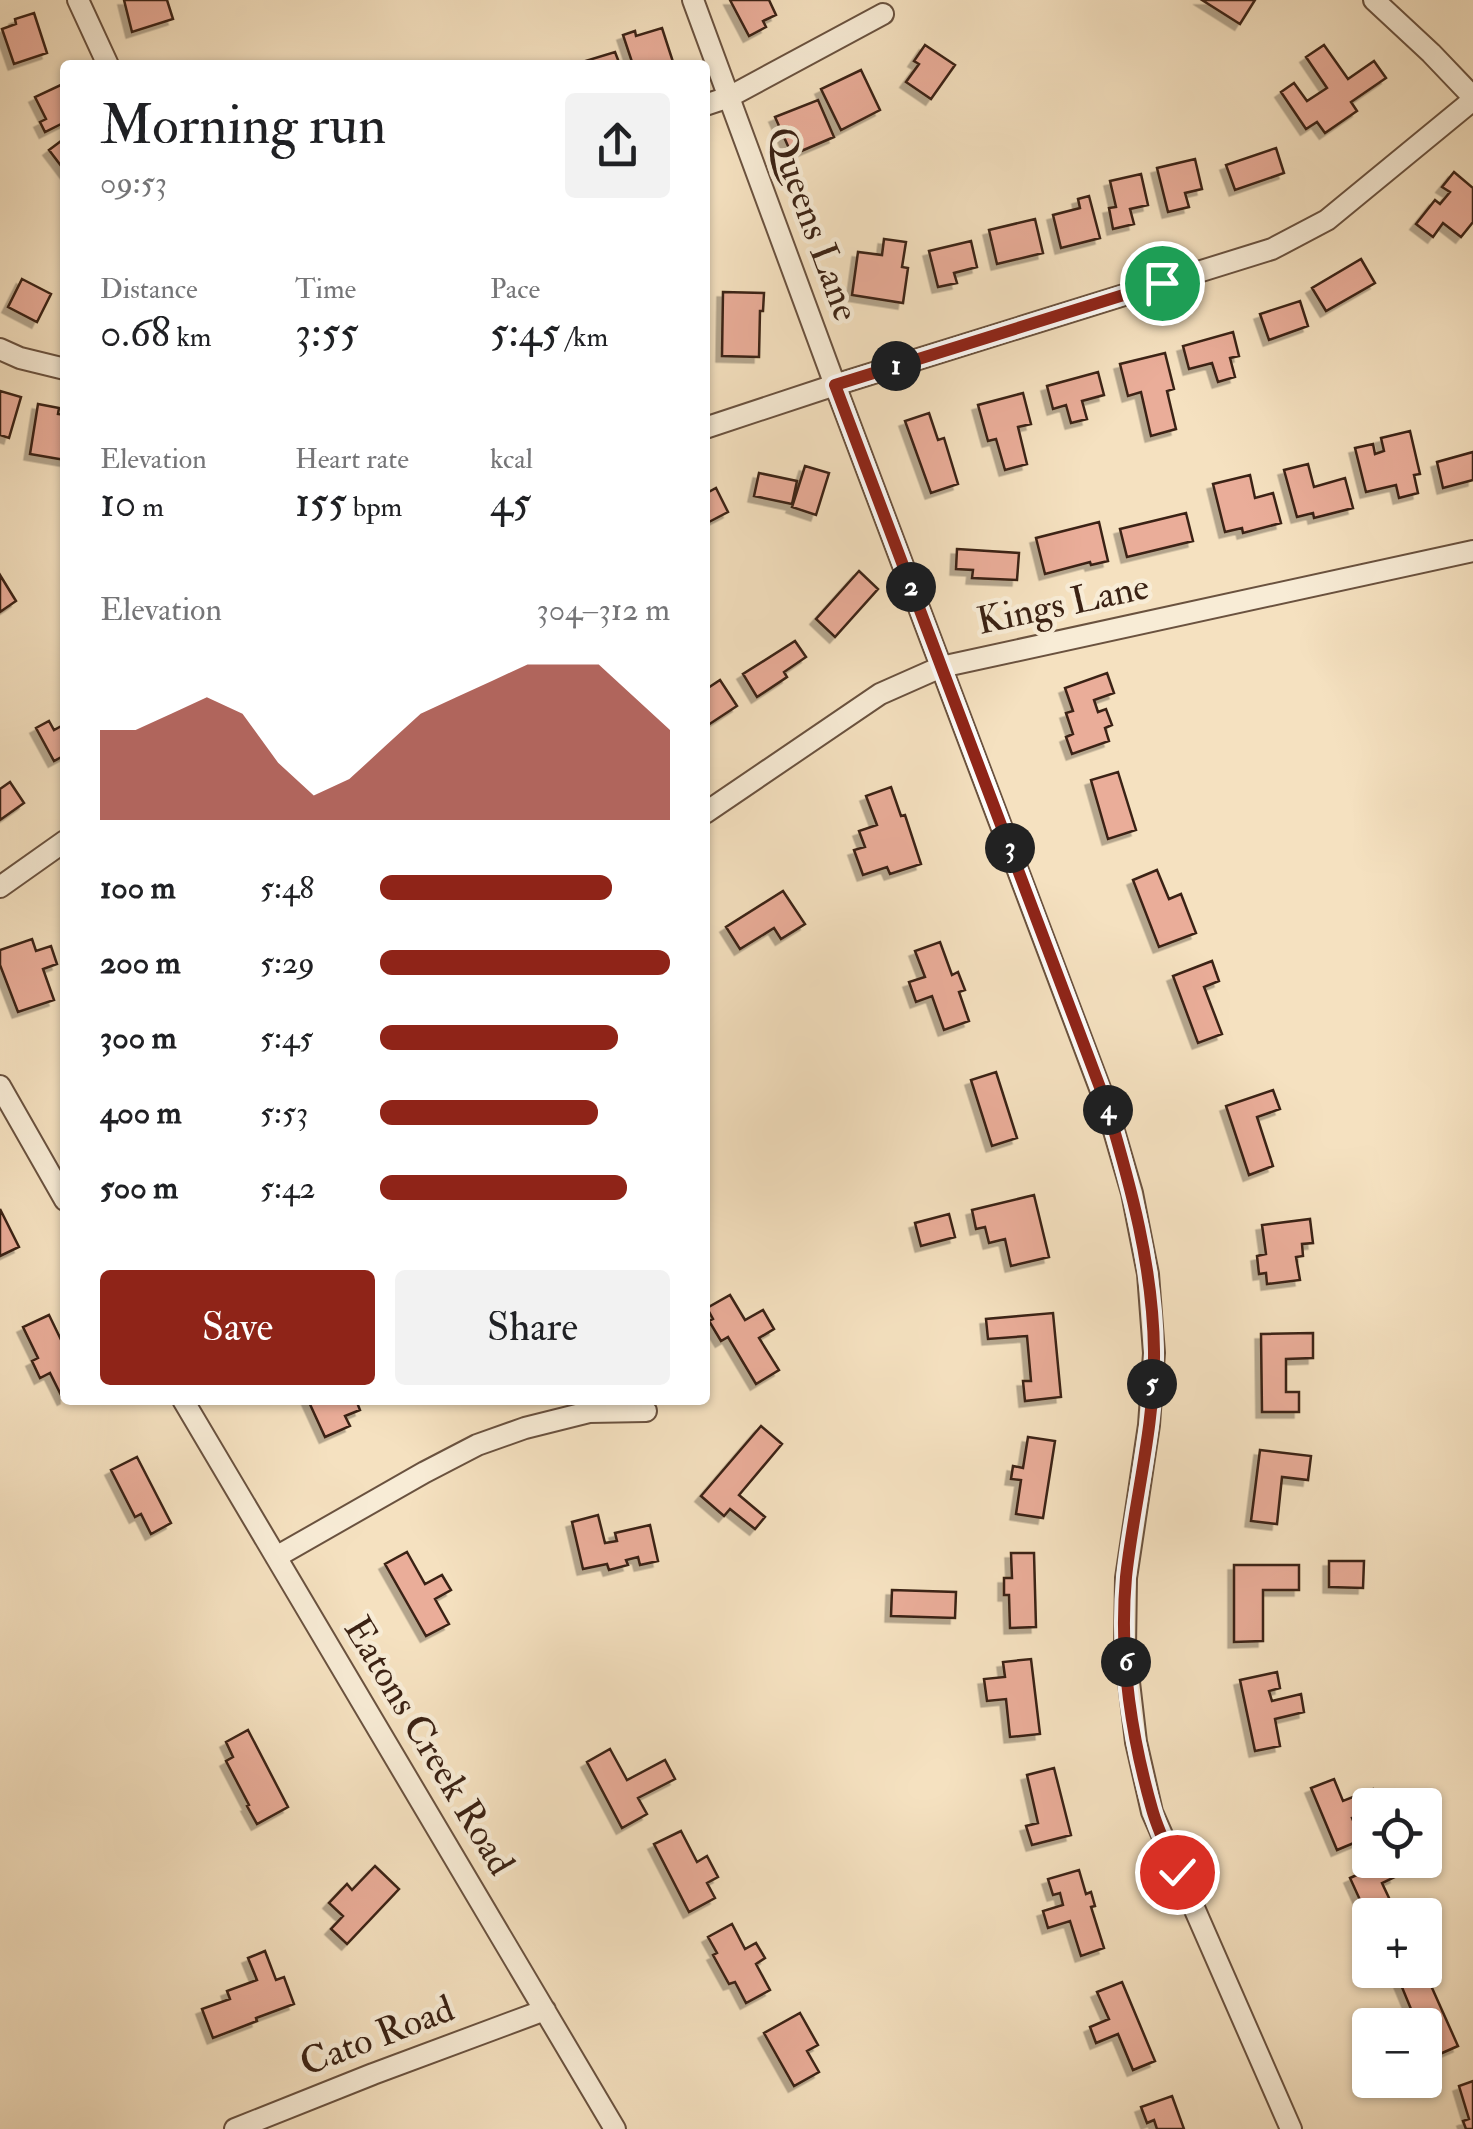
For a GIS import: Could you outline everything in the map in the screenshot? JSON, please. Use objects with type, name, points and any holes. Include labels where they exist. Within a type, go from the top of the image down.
[{"type":"street","points":[[78,0],[106,60]]},
{"type":"street","name":"Queens Lane","points":[[693,0],[1107,1106],[1132,1193],[1148,1274],[1154,1353],[1149,1425],[1126,1578],[1124,1648],[1136,1742],[1158,1827],[1291,2129]]},
{"type":"street","points":[[710,426],[1272,250],[1327,220],[1473,98],[1374,0]]},
{"type":"street","points":[[710,103],[729,97],[883,14]]},
{"type":"street","points":[[0,349],[60,368]]},
{"type":"street","name":"Kings Lane","points":[[710,810],[880,694],[941,666],[1473,551]]},
{"type":"street","points":[[0,887],[60,845]]},
{"type":"street","points":[[0,1086],[60,1191]]},
{"type":"street","name":"Eatons Creek Road","points":[[186,1405],[615,2129]]},
{"type":"street","points":[[276,1558],[477,1446],[525,1428],[589,1412],[646,1410]]},
{"type":"street","name":"Cato Road","points":[[235,2129],[545,2010]]},
{"type":"building","points":[[124,0],[167,0],[173,19],[132,32]]},
{"type":"building","points":[[730,0],[769,0],[776,15],[763,21],[766,27],[749,36]]},
{"type":"building","points":[[1202,0],[1255,0],[1240,24]]},
{"type":"building","points":[[34,13],[47,53],[14,64],[2,29],[16,24],[15,19]]},
{"type":"building","points":[[662,28],[672,60],[631,60],[623,35],[635,31],[636,36]]},
{"type":"building","points":[[925,45],[955,65],[931,99],[906,82],[919,64],[914,61]]},
{"type":"building","points":[[1324,45],[1348,79],[1374,61],[1386,78],[1351,102],[1357,111],[1325,133],[1317,122],[1306,129],[1281,92],[1294,83],[1307,101],[1327,88],[1306,57]]},
{"type":"building","points":[[615,52],[618,60],[589,60]]},
{"type":"building","points":[[861,70],[880,110],[841,130],[821,89]]},
{"type":"building","points":[[60,85],[60,124],[45,132],[40,122],[46,119],[35,97]]},
{"type":"building","points":[[818,100],[834,137],[792,155],[775,117]]},
{"type":"building","points":[[60,142],[60,164],[49,150]]},
{"type":"building","points":[[1276,148],[1284,173],[1235,190],[1226,165]]},
{"type":"building","points":[[1195,159],[1202,189],[1185,193],[1189,207],[1168,212],[1157,168]]},
{"type":"building","points":[[1454,172],[1473,188],[1473,222],[1461,237],[1443,223],[1433,237],[1416,224],[1435,200],[1440,204],[1450,192],[1442,187]]},
{"type":"building","points":[[1141,174],[1148,205],[1130,209],[1134,224],[1113,229],[1109,208],[1116,207],[1110,181]]},
{"type":"building","points":[[1089,196],[1100,238],[1061,248],[1053,215],[1080,208],[1078,199]]},
{"type":"building","points":[[1035,219],[1043,253],[997,264],[989,230]]},
{"type":"building","points":[[884,239],[906,242],[902,267],[908,268],[903,303],[852,295],[858,252],[882,255]]},
{"type":"building","points":[[971,241],[977,267],[954,273],[957,283],[938,287],[929,251]]},
{"type":"building","points":[[1361,259],[1375,283],[1326,311],[1312,288]]},
{"type":"building","points":[[22,279],[51,294],[37,322],[8,307]]},
{"type":"building","points":[[723,292],[764,293],[759,357],[722,356]]},
{"type":"building","points":[[1300,301],[1308,326],[1269,340],[1260,314]]},
{"type":"building","points":[[1233,332],[1239,356],[1230,358],[1235,377],[1218,382],[1212,363],[1189,369],[1183,346]]},
{"type":"building","points":[[1165,353],[1174,389],[1167,391],[1176,429],[1151,436],[1141,392],[1128,396],[1120,364]]},
{"type":"building","points":[[1098,372],[1104,395],[1082,401],[1087,419],[1071,423],[1066,405],[1053,409],[1047,386]]},
{"type":"building","points":[[0,391],[21,397],[9,438],[0,435]]},
{"type":"building","points":[[1023,393],[1031,424],[1018,427],[1027,464],[1005,470],[996,439],[988,441],[978,405]]},
{"type":"building","points":[[38,404],[59,408],[60,459],[30,454]]},
{"type":"building","points":[[929,413],[938,440],[944,438],[958,484],[931,493],[905,421]]},
{"type":"building","points":[[1410,431],[1420,474],[1414,475],[1418,493],[1399,498],[1396,485],[1366,492],[1355,448],[1373,444],[1375,454],[1384,451],[1381,438]]},
{"type":"building","points":[[1473,452],[1473,480],[1443,488],[1437,462]]},
{"type":"building","points":[[1308,464],[1314,487],[1345,478],[1353,508],[1314,518],[1313,513],[1297,517],[1284,470]]},
{"type":"building","points":[[805,466],[829,473],[816,515],[792,507]]},
{"type":"building","points":[[759,473],[797,481],[792,504],[754,496]]},
{"type":"building","points":[[1250,475],[1255,498],[1273,493],[1281,523],[1243,533],[1242,528],[1225,532],[1213,484]]},
{"type":"building","points":[[716,488],[728,512],[710,521],[710,491]]},
{"type":"building","points":[[1186,513],[1193,541],[1127,557],[1120,529]]},
{"type":"building","points":[[1099,522],[1108,561],[1045,574],[1036,538]]},
{"type":"building","points":[[957,549],[1019,553],[1017,580],[972,578],[973,570],[956,569]]},
{"type":"building","points":[[859,571],[878,589],[835,637],[816,619]]},
{"type":"building","points":[[0,575],[16,601],[0,612]]},
{"type":"building","points":[[795,641],[806,657],[784,672],[787,677],[757,697],[743,674]]},
{"type":"building","points":[[1107,673],[1114,693],[1094,700],[1098,712],[1106,709],[1112,725],[1105,728],[1109,741],[1072,754],[1066,737],[1073,734],[1066,713],[1073,711],[1065,688]]},
{"type":"building","points":[[720,680],[737,706],[710,724],[710,687]]},
{"type":"building","points":[[49,721],[54,730],[60,727],[60,758],[54,761],[36,728]]},
{"type":"building","points":[[1118,772],[1136,830],[1108,839],[1091,780]]},
{"type":"building","points":[[10,782],[24,803],[0,820],[0,789]]},
{"type":"building","points":[[891,787],[921,864],[890,874],[887,867],[863,875],[854,850],[865,847],[859,831],[877,825],[866,796]]},
{"type":"building","points":[[1157,870],[1169,899],[1181,894],[1196,933],[1159,947],[1133,880]]},
{"type":"building","points":[[783,891],[805,924],[781,939],[774,928],[740,949],[726,927]]},
{"type":"building","points":[[32,939],[36,951],[51,946],[57,964],[43,969],[54,1000],[18,1012],[0,965],[0,950]]},
{"type":"building","points":[[940,942],[952,975],[958,972],[965,990],[959,992],[969,1021],[944,1030],[932,996],[916,1002],[909,982],[925,977],[915,951]]},
{"type":"building","points":[[1212,961],[1219,981],[1204,987],[1222,1034],[1198,1043],[1173,976]]},
{"type":"building","points":[[996,1072],[1017,1138],[992,1146],[971,1080]]},
{"type":"building","points":[[1273,1090],[1280,1109],[1257,1117],[1273,1166],[1249,1175],[1226,1106]]},
{"type":"building","points":[[1034,1195],[1049,1257],[1011,1266],[1005,1239],[989,1243],[985,1227],[976,1229],[972,1210]]},
{"type":"building","points":[[0,1209],[19,1247],[0,1256]]},
{"type":"building","points":[[949,1214],[955,1237],[921,1246],[915,1223]]},
{"type":"building","points":[[1310,1219],[1313,1243],[1302,1244],[1303,1256],[1296,1257],[1300,1280],[1267,1284],[1266,1273],[1259,1274],[1257,1256],[1266,1254],[1262,1225]]},
{"type":"building","points":[[730,1295],[745,1320],[763,1310],[774,1329],[759,1338],[779,1370],[756,1384],[728,1337],[721,1341],[710,1323],[713,1319],[710,1306]]},
{"type":"building","points":[[1053,1313],[1061,1397],[1025,1401],[1023,1381],[1031,1381],[1027,1336],[988,1339],[986,1319]]},
{"type":"building","points":[[49,1315],[60,1338],[60,1393],[50,1373],[40,1378],[32,1361],[38,1358],[23,1327]]},
{"type":"building","points":[[1313,1333],[1313,1358],[1286,1359],[1286,1392],[1299,1392],[1299,1412],[1262,1412],[1261,1334]]},
{"type":"building","points":[[310,1405],[358,1405],[360,1410],[345,1416],[350,1426],[325,1437]]},
{"type":"building","points":[[761,1426],[782,1444],[739,1495],[765,1517],[755,1529],[730,1509],[724,1516],[701,1496]]},
{"type":"building","points":[[1028,1437],[1055,1441],[1043,1518],[1016,1514],[1021,1480],[1011,1479],[1013,1466],[1023,1468]]},
{"type":"building","points":[[1260,1450],[1311,1456],[1308,1480],[1282,1477],[1277,1524],[1251,1521]]},
{"type":"building","points":[[137,1457],[171,1523],[151,1534],[141,1514],[135,1517],[111,1470]]},
{"type":"building","points":[[598,1515],[605,1543],[617,1541],[615,1533],[650,1525],[658,1561],[640,1565],[638,1557],[626,1560],[628,1565],[609,1570],[607,1564],[583,1569],[572,1522]]},
{"type":"building","points":[[407,1552],[425,1584],[442,1575],[451,1590],[435,1599],[449,1624],[426,1636],[385,1564]]},
{"type":"building","points":[[1011,1553],[1034,1553],[1036,1627],[1010,1628],[1004,1578],[1012,1578]]},
{"type":"building","points":[[1329,1561],[1364,1561],[1363,1588],[1329,1587]]},
{"type":"building","points":[[1234,1565],[1299,1565],[1299,1590],[1263,1590],[1263,1641],[1234,1642]]},
{"type":"building","points":[[892,1590],[956,1592],[955,1618],[891,1616]]},
{"type":"building","points":[[1031,1659],[1040,1734],[1010,1737],[1006,1699],[987,1701],[984,1679],[1005,1677],[1003,1662]]},
{"type":"building","points":[[1277,1672],[1280,1688],[1269,1691],[1272,1701],[1301,1694],[1304,1712],[1275,1719],[1280,1746],[1255,1751],[1240,1680]]},
{"type":"building","points":[[248,1730],[288,1807],[257,1824],[226,1761],[233,1757],[226,1742]]},
{"type":"building","points":[[610,1749],[627,1780],[665,1760],[675,1779],[638,1798],[647,1814],[622,1828],[587,1762]]},
{"type":"building","points":[[1054,1768],[1071,1835],[1032,1845],[1026,1826],[1038,1823],[1027,1775]]},
{"type":"building","points":[[1334,1779],[1343,1801],[1352,1797],[1352,1844],[1337,1850],[1311,1788]]},
{"type":"building","points":[[681,1831],[697,1862],[707,1856],[718,1877],[707,1883],[715,1898],[689,1912],[654,1844]]},
{"type":"building","points":[[375,1866],[399,1889],[347,1944],[331,1929],[343,1916],[329,1903],[347,1884],[352,1890]]},
{"type":"building","points":[[1079,1870],[1086,1894],[1091,1892],[1095,1906],[1091,1907],[1104,1948],[1081,1956],[1070,1921],[1048,1928],[1043,1911],[1063,1905],[1060,1893],[1053,1895],[1048,1879]]},
{"type":"building","points":[[1350,1878],[1393,1878],[1382,1883],[1389,1898],[1359,1898]]},
{"type":"building","points":[[732,1924],[745,1949],[756,1943],[765,1958],[756,1964],[770,1990],[746,2003],[735,1982],[729,1984],[708,1937]]},
{"type":"building","points":[[265,1951],[276,1980],[284,1977],[294,2004],[213,2038],[202,2009],[230,1999],[227,1991],[257,1980],[248,1958]]},
{"type":"building","points":[[1122,1982],[1155,2061],[1133,2070],[1118,2034],[1096,2043],[1090,2027],[1109,2019],[1097,1992]]},
{"type":"building","points":[[1402,1988],[1432,1988],[1441,2008],[1411,2008]]},
{"type":"building","points":[[1442,2010],[1458,2046],[1442,2053]]},
{"type":"building","points":[[800,2013],[818,2045],[807,2051],[819,2072],[794,2086],[764,2033]]},
{"type":"building","points":[[1473,2081],[1473,2129],[1466,2129],[1463,2121],[1469,2119],[1459,2086]]},
{"type":"building","points":[[1172,2096],[1184,2129],[1157,2129],[1154,2120],[1147,2123],[1141,2107]]},
{"type":"route","points":[[1162,283],[835,385],[1107,1106],[1132,1193],[1148,1274],[1154,1353],[1149,1425],[1126,1578],[1124,1648],[1136,1742],[1152,1812],[1177,1872]]}]
